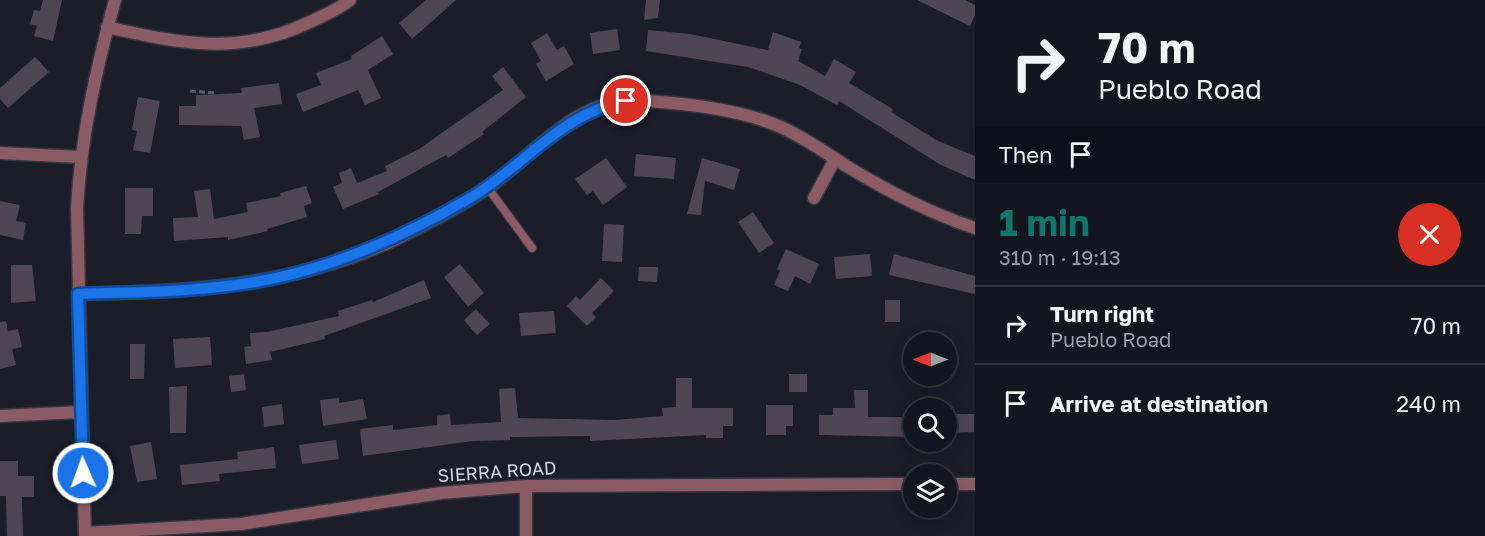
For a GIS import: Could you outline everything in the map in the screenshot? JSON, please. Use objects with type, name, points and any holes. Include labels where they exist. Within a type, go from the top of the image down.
[{"type":"street","points":[[85,534],[80,412],[77,208],[80,157],[107,27],[115,0]]},
{"type":"street","points":[[107,27],[179,42],[204,45],[236,44],[288,32],[350,0]]},
{"type":"street","points":[[78,294],[173,291],[256,282],[310,268],[396,239],[488,188],[553,135],[588,111],[603,105],[626,101],[721,110],[758,118],[792,133],[914,205],[975,228]]},
{"type":"street","points":[[0,153],[80,157]]},
{"type":"street","points":[[814,198],[835,159]]},
{"type":"street","points":[[0,416],[80,412]]},
{"type":"street","name":"SIERRA ROAD","points":[[85,534],[241,524],[441,493],[526,486],[903,484]]},
{"type":"street","points":[[957,484],[975,484]]},
{"type":"street","points":[[526,486],[526,536]]},
{"type":"lane","points":[[488,188],[532,248]]},
{"type":"path","points":[[190,91],[216,93]]},
{"type":"building","points":[[43,0],[62,0],[53,41],[34,36],[37,26],[30,24],[34,10],[40,11]]},
{"type":"building","points":[[426,0],[456,0],[412,39],[399,23]]},
{"type":"building","points":[[646,0],[660,0],[658,18],[644,20]]},
{"type":"building","points":[[917,0],[965,0],[975,5],[975,15],[970,26]]},
{"type":"building","points":[[617,29],[620,50],[593,54],[590,33]]},
{"type":"building","points":[[648,30],[690,34],[768,50],[773,32],[801,42],[799,48],[802,49],[798,61],[825,76],[834,59],[856,72],[849,83],[893,109],[891,112],[938,141],[975,156],[975,180],[941,165],[839,101],[837,105],[800,85],[748,67],[646,51]]},
{"type":"building","points":[[547,33],[557,50],[564,46],[574,64],[546,81],[536,64],[541,61],[531,43]]},
{"type":"building","points":[[382,36],[393,54],[368,70],[381,98],[365,105],[358,90],[303,112],[296,94],[321,85],[316,73],[352,59],[351,56]]},
{"type":"building","points":[[35,57],[49,72],[8,108],[0,99],[0,88]]},
{"type":"building","points":[[503,67],[526,97],[482,132],[484,134],[448,158],[446,155],[378,192],[379,194],[343,209],[333,187],[342,183],[339,173],[351,168],[357,183],[387,171],[385,166],[419,149],[503,90],[492,76]]},
{"type":"building","points":[[279,83],[282,104],[254,108],[260,137],[244,140],[241,126],[179,125],[179,106],[196,106],[196,95],[242,93],[241,88]]},
{"type":"building","points":[[138,97],[160,101],[150,153],[133,150],[137,131],[132,130]]},
{"type":"building","points":[[636,154],[676,158],[674,179],[634,176]]},
{"type":"building","points":[[606,158],[627,187],[603,205],[593,191],[587,195],[575,179]]},
{"type":"building","points":[[702,158],[740,169],[734,190],[705,181],[701,215],[687,214]]},
{"type":"building","points":[[306,186],[312,203],[304,206],[307,217],[267,229],[268,231],[228,240],[228,237],[174,241],[173,218],[198,217],[194,191],[210,189],[214,219],[248,212],[246,203],[281,196],[280,193]]},
{"type":"building","points":[[125,188],[153,188],[153,216],[142,216],[141,234],[125,234]]},
{"type":"building","points":[[0,201],[20,205],[16,221],[26,223],[23,240],[0,235]]},
{"type":"building","points":[[753,212],[774,243],[759,253],[738,222]]},
{"type":"building","points":[[604,224],[624,225],[622,262],[602,261]]},
{"type":"building","points":[[786,249],[819,264],[810,284],[795,276],[788,291],[774,285],[780,271],[777,269]]},
{"type":"building","points":[[870,254],[872,276],[836,279],[834,257]]},
{"type":"building","points":[[894,254],[975,276],[975,294],[889,275]]},
{"type":"building","points":[[460,264],[484,293],[468,307],[444,277]]},
{"type":"building","points":[[11,265],[32,265],[36,301],[11,303]]},
{"type":"building","points":[[639,267],[658,267],[657,282],[638,281]]},
{"type":"building","points":[[601,278],[614,291],[592,313],[596,317],[587,326],[567,306],[576,296],[580,300]]},
{"type":"building","points":[[424,280],[431,298],[324,336],[325,339],[270,352],[272,360],[246,364],[244,347],[251,346],[250,333],[267,332],[339,316],[338,311],[372,300],[373,302]]},
{"type":"building","points":[[885,300],[900,300],[900,322],[885,322]]},
{"type":"building","points":[[476,309],[490,324],[477,335],[464,320]]},
{"type":"building","points":[[554,311],[556,333],[521,336],[519,313]]},
{"type":"building","points":[[6,321],[8,331],[18,329],[22,347],[12,349],[16,365],[0,369],[0,322]]},
{"type":"building","points":[[210,337],[212,365],[175,368],[173,339]]},
{"type":"building","points":[[130,344],[145,344],[144,379],[130,379]]},
{"type":"building","points":[[244,374],[246,390],[231,392],[229,376]]},
{"type":"building","points":[[789,374],[807,374],[807,392],[789,392]]},
{"type":"building","points":[[676,378],[692,378],[692,408],[733,408],[733,426],[723,426],[723,438],[706,438],[706,435],[590,441],[590,436],[510,437],[510,440],[473,441],[363,456],[360,429],[393,425],[393,430],[437,425],[437,416],[450,414],[451,425],[501,422],[499,389],[515,388],[518,418],[614,420],[663,416],[662,408],[676,407]]},
{"type":"building","points":[[187,386],[186,433],[170,433],[169,387]]},
{"type":"building","points":[[854,390],[868,390],[868,417],[903,417],[903,437],[819,435],[819,415],[833,415],[833,408],[855,408]]},
{"type":"building","points":[[339,398],[339,403],[363,399],[367,419],[323,426],[320,400]]},
{"type":"building","points":[[282,404],[284,424],[264,427],[262,407]]},
{"type":"building","points":[[766,405],[793,405],[793,426],[786,426],[786,435],[766,435]]},
{"type":"building","points":[[957,414],[974,414],[974,432],[957,433]]},
{"type":"building","points":[[336,440],[339,459],[302,464],[299,445]]},
{"type":"building","points":[[151,442],[157,479],[137,482],[130,446]]},
{"type":"building","points":[[274,447],[276,468],[219,474],[220,481],[182,485],[180,465],[238,459],[237,452]]},
{"type":"building","points":[[0,461],[18,461],[18,476],[34,476],[34,497],[22,497],[23,536],[7,536],[6,496],[0,496]]},
{"type":"route","points":[[83,473],[78,294],[173,291],[256,282],[331,263],[396,239],[429,222],[488,188],[553,135],[588,111],[603,105],[626,101]]}]
